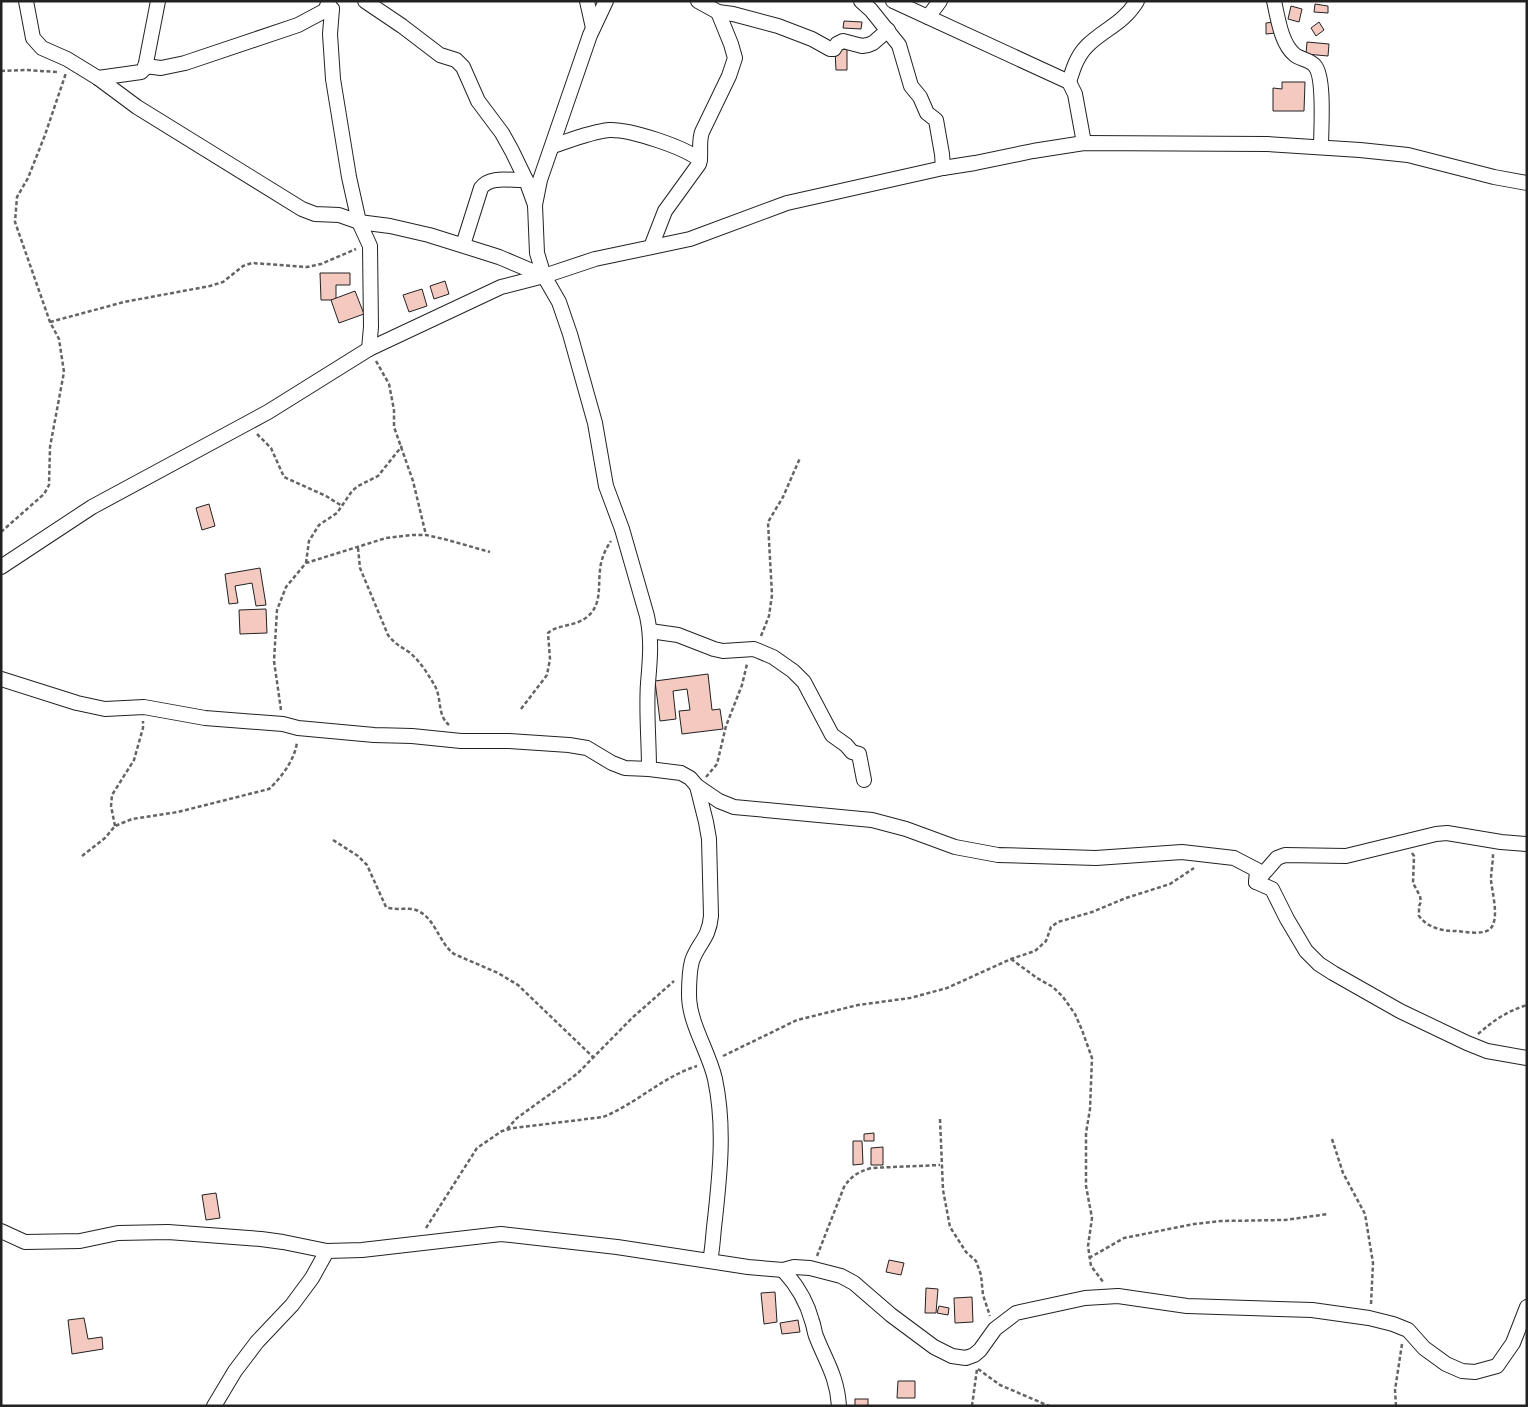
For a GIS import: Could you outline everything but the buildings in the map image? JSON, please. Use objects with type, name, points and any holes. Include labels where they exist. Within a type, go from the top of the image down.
[{"type":"street","points":[[26,1],[33,38],[36,44],[67,59],[98,78],[138,107],[302,209],[315,214],[339,216],[359,222],[390,226],[463,245],[499,257],[544,276]]},
{"type":"street","points":[[98,78],[141,72],[145,66],[158,1]]},
{"type":"street","points":[[365,1],[440,56],[456,60],[463,66],[478,101],[502,133],[526,180],[535,205]]},
{"type":"street","points":[[587,1],[593,28]]},
{"type":"street","points":[[606,1],[593,28],[540,180],[535,205],[537,253],[544,276],[559,302],[570,334],[595,423],[606,486],[622,529],[648,616],[650,631],[648,683],[649,769]]},
{"type":"street","points":[[698,1],[718,12],[778,26],[832,49],[843,40],[862,46],[873,43],[888,30]]},
{"type":"street","points":[[861,1],[888,30],[902,52],[911,86],[920,97],[927,113],[936,120],[943,168]]},
{"type":"street","points":[[893,1],[1069,82],[1075,94],[1084,143]]},
{"type":"street","points":[[928,16],[940,1]]},
{"type":"street","points":[[1069,82],[1076,60],[1086,47],[1124,18],[1137,1]]},
{"type":"street","points":[[1274,1],[1284,38],[1289,48],[1299,58],[1316,67],[1322,106],[1321,147]]},
{"type":"street","points":[[145,66],[161,68],[184,63],[298,25],[328,9],[333,4]]},
{"type":"street","points":[[333,4],[330,34],[333,80],[349,177],[359,222],[370,246],[371,327],[369,349]]},
{"type":"street","points":[[651,247],[666,211],[675,196],[696,170],[700,160],[699,140],[729,76],[735,58],[718,12]]},
{"type":"street","points":[[553,146],[584,136],[614,130],[659,141],[692,154],[700,160]]},
{"type":"street","points":[[1,566],[92,507],[165,466],[239,428],[369,349],[501,287],[544,276],[595,259],[690,239],[786,203],[943,168],[1084,143],[1267,144],[1321,147],[1408,155],[1494,177],[1527,183]]},
{"type":"street","points":[[463,245],[476,209],[481,188],[485,183],[497,180],[526,180]]},
{"type":"street","points":[[650,631],[678,635],[723,651],[754,649],[773,657],[794,671],[804,682],[832,735],[852,752],[859,754],[864,780]]},
{"type":"street","points":[[1,679],[77,703],[105,709],[144,707],[204,718],[461,742],[509,741],[569,745],[587,748],[612,763],[625,768],[681,773],[719,801],[734,807],[872,820],[906,829],[955,847],[998,855],[1096,858],[1170,852],[1234,858],[1257,870],[1256,882]]},
{"type":"street","points":[[697,786],[709,839],[711,916],[707,936],[699,946],[692,961],[690,1003],[715,1078],[721,1123],[720,1175],[710,1261]]},
{"type":"street","points":[[1256,882],[1276,858],[1285,855],[1346,856],[1447,833],[1527,844]]},
{"type":"street","points":[[1256,882],[1272,889],[1287,919],[1306,950],[1319,964],[1400,1011],[1468,1043],[1487,1051],[1527,1058]]},
{"type":"street","points":[[1,1231],[25,1242],[80,1241],[118,1233],[168,1232],[268,1240],[327,1251],[362,1250],[501,1234],[617,1247],[647,1253],[783,1270],[794,1267],[810,1268],[841,1276],[854,1283],[891,1315],[934,1347],[952,1356],[966,1358],[980,1350],[995,1329],[1016,1313],[1085,1298],[1118,1296],[1187,1306],[1312,1310],[1369,1318],[1408,1330],[1424,1348],[1446,1364],[1462,1371],[1485,1370],[1497,1366],[1513,1343],[1527,1307]]},
{"type":"street","points":[[214,1406],[235,1371],[257,1342],[292,1305],[312,1278],[327,1251]]},
{"type":"street","points":[[783,1270],[791,1278],[807,1306],[816,1335],[832,1371],[838,1390],[839,1406]]},
{"type":"path","points":[[1,71],[72,71]]},
{"type":"path","points":[[1,532],[44,494],[49,485],[50,446],[64,372],[59,339],[50,322],[15,222],[17,197],[28,178],[45,135],[66,72]]},
{"type":"path","points":[[50,322],[124,302],[210,286],[223,282],[243,266],[252,263],[307,267],[370,246]]},
{"type":"path","points":[[369,349],[389,384],[394,410],[394,427],[420,503],[426,535]]},
{"type":"path","points":[[239,428],[260,436],[271,448],[284,477],[326,496],[342,506]]},
{"type":"path","points":[[306,563],[309,541],[314,532],[337,513],[352,491],[378,476],[402,446]]},
{"type":"path","points":[[697,786],[717,764],[726,726],[742,685],[746,668],[771,607],[772,582],[768,522],[800,458]]},
{"type":"path","points":[[521,709],[547,675],[550,659],[548,634],[554,629],[572,626],[583,620],[596,607],[600,568],[604,554],[610,541],[622,529]]},
{"type":"path","points":[[283,724],[274,661],[277,610],[286,587],[306,563],[386,538],[410,535],[426,535],[490,552]]},
{"type":"path","points":[[358,548],[360,568],[388,635],[409,653],[427,673],[439,696],[443,719],[454,728],[461,742]]},
{"type":"path","points":[[115,826],[111,801],[121,780],[134,760],[143,728],[144,707]]},
{"type":"path","points":[[82,856],[105,838],[115,826],[132,819],[178,812],[269,789],[276,783],[290,763],[296,748],[298,728]]},
{"type":"path","points":[[333,840],[358,856],[367,865],[386,907],[397,910],[412,909],[428,917],[447,949],[454,954],[498,973],[518,986],[593,1057]]},
{"type":"path","points":[[1404,843],[1414,856],[1413,883],[1420,896],[1421,902],[1418,911],[1422,920],[1438,929],[1448,931],[1484,932],[1492,927],[1495,907],[1491,878],[1493,851],[1489,840]]},
{"type":"path","points":[[506,1130],[603,1117],[616,1112],[687,1069],[710,1062],[797,1020],[858,1005],[932,993],[956,984],[1035,950],[1046,941],[1051,927],[1058,922],[1170,884],[1212,855]]},
{"type":"path","points":[[1011,959],[1053,987],[1063,997],[1079,1022],[1092,1058],[1090,1109],[1086,1133],[1086,1186],[1092,1218],[1088,1239],[1089,1258],[1093,1271],[1118,1296]]},
{"type":"path","points":[[412,1244],[427,1227],[477,1148],[506,1130],[517,1118],[564,1084],[632,1018],[679,976],[692,961]]},
{"type":"path","points":[[1468,1043],[1498,1017],[1515,1008],[1527,1005]]},
{"type":"path","points":[[940,1119],[940,1165],[950,1228],[966,1252],[976,1261],[981,1275],[983,1295],[995,1329]]},
{"type":"path","points":[[1332,1139],[1343,1173],[1365,1214],[1372,1263],[1372,1292],[1369,1318]]},
{"type":"path","points":[[810,1268],[819,1252],[844,1187],[850,1178],[871,1168],[940,1165]]},
{"type":"path","points":[[1089,1258],[1132,1235],[1209,1222],[1285,1220],[1328,1214]]},
{"type":"path","points":[[1396,1406],[1395,1390],[1402,1346],[1402,1328]]},
{"type":"path","points":[[966,1358],[1000,1385],[1048,1406]]},
{"type":"path","points":[[972,1406],[977,1368]]}]
